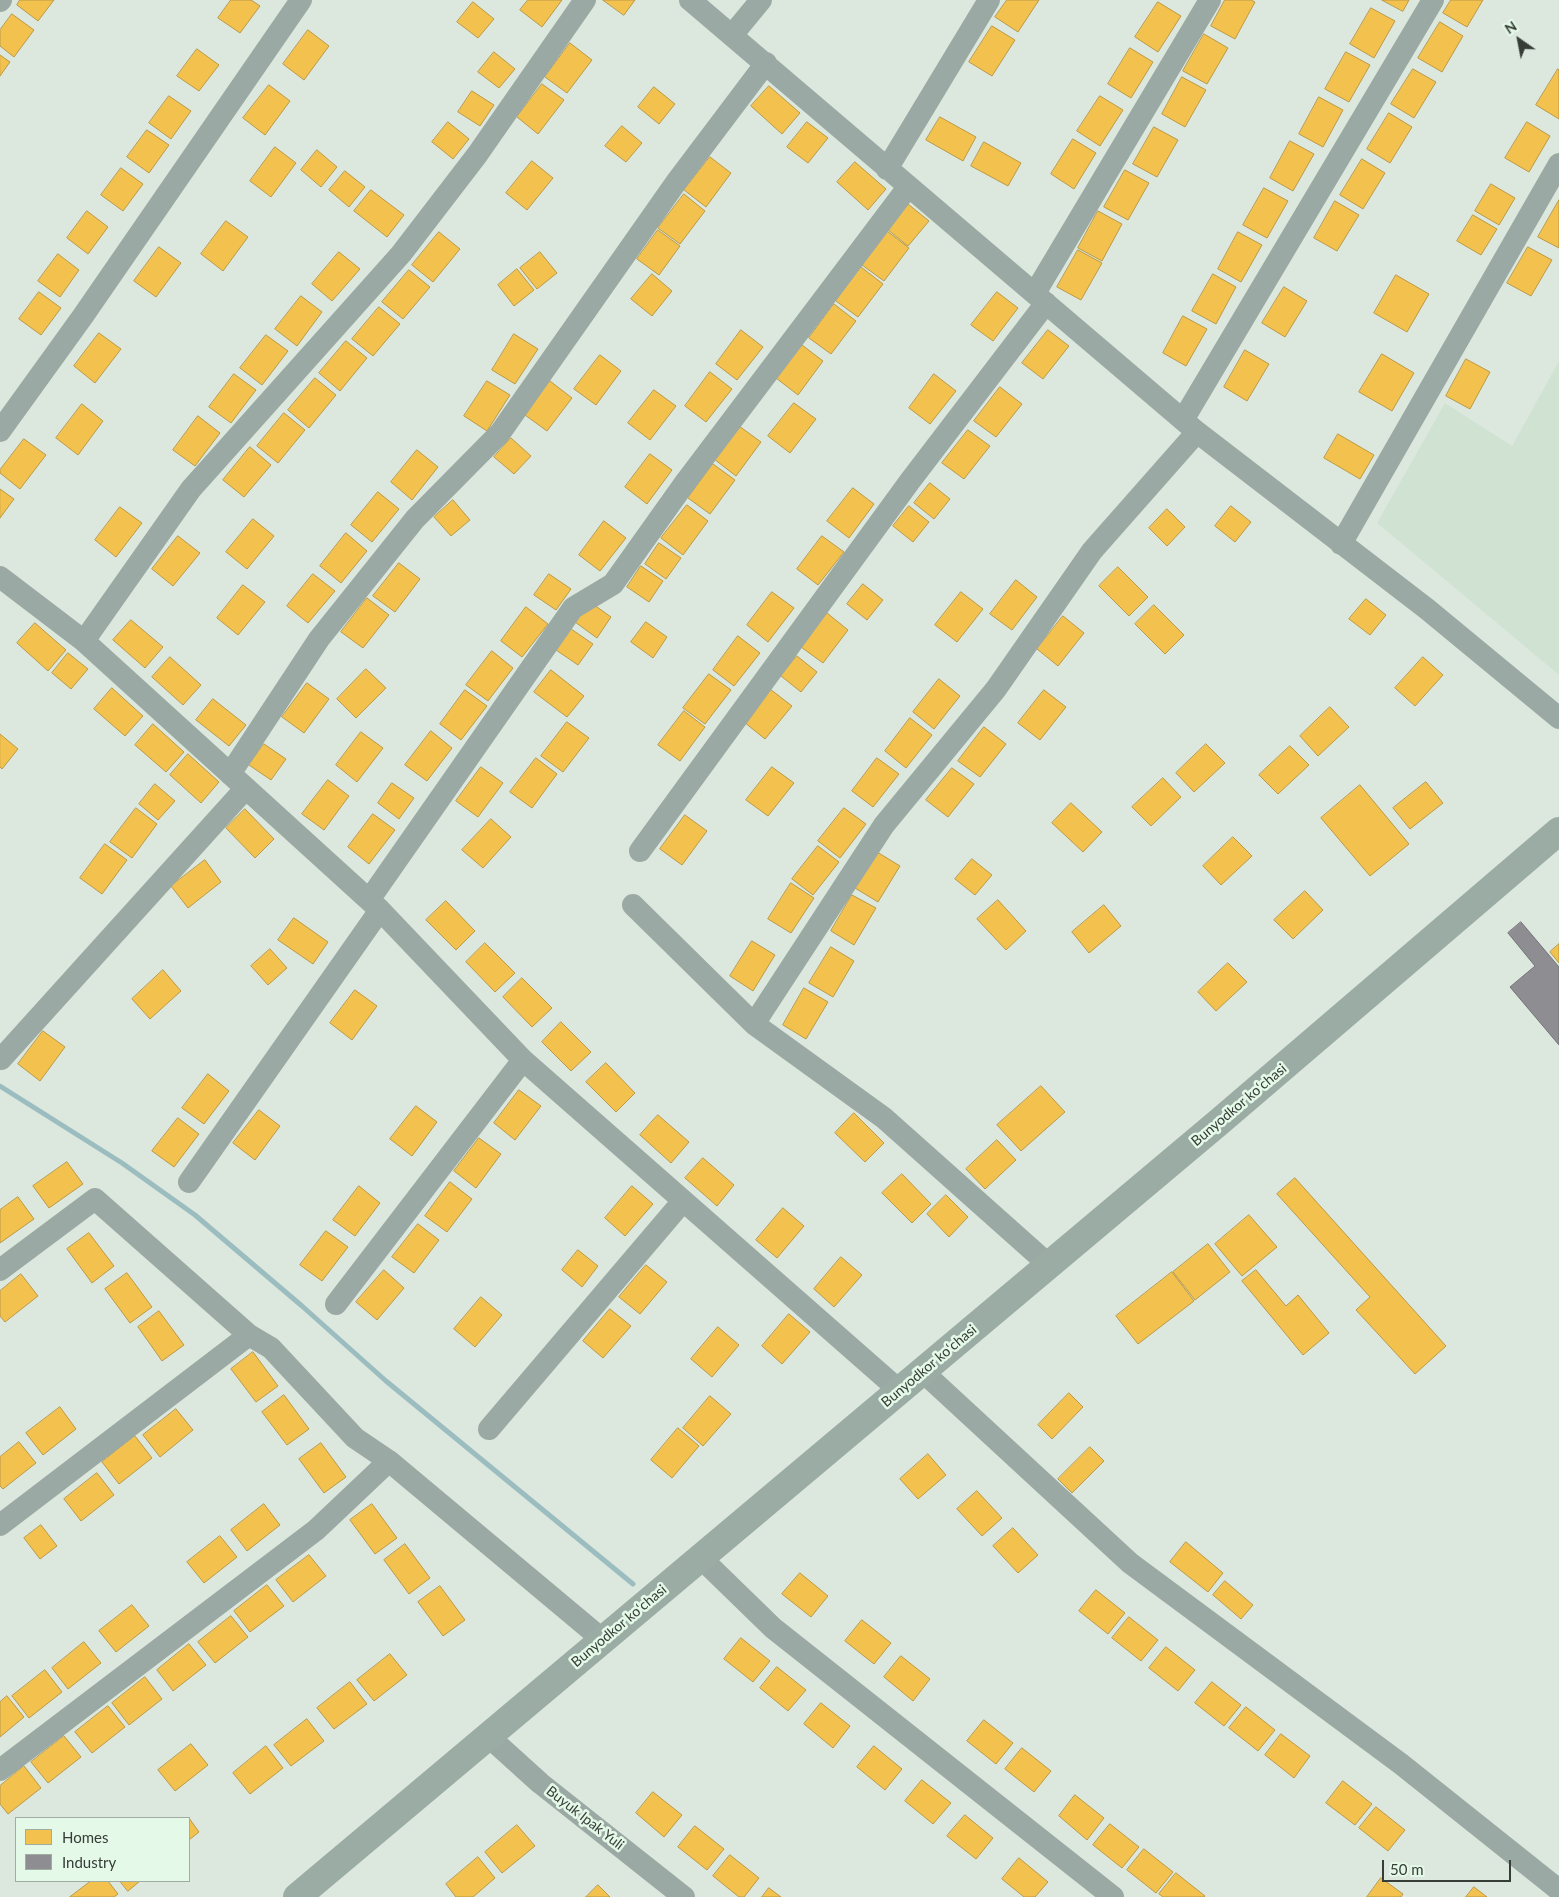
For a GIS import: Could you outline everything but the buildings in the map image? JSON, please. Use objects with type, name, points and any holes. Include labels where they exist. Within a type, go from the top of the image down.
[{"type":"main road","name":"Bunyodkor koʻchasi","points":[[297,1897],[1049,1265],[1559,831]]},
{"type":"street","points":[[0,430],[83,316],[301,0]]},
{"type":"street","points":[[84,641],[191,489],[401,254],[477,155],[585,0]]},
{"type":"street","points":[[690,0],[733,34],[887,169],[1190,426],[1427,609],[1559,718]]},
{"type":"street","points":[[733,34],[761,0]]},
{"type":"street","points":[[887,169],[989,0]]},
{"type":"street","points":[[640,851],[1041,298],[1210,0]]},
{"type":"street","points":[[754,1024],[884,825],[996,689],[1092,551],[1190,426],[1433,0]]},
{"type":"street","points":[[1,1059],[238,781],[319,639],[415,519],[500,433],[678,181],[766,63]]},
{"type":"street","points":[[1341,544],[1559,164]]},
{"type":"street","points":[[189,1182],[573,608],[613,584],[687,480],[908,187]]},
{"type":"street","points":[[0,577],[84,641],[374,905],[523,1060],[900,1390]]},
{"type":"street","points":[[634,905],[754,1024],[884,1118],[1049,1265]]},
{"type":"street","points":[[336,1304],[523,1060]]},
{"type":"street","points":[[0,1270],[94,1199],[249,1335],[271,1348],[355,1438],[389,1461],[603,1640]]},
{"type":"street","points":[[489,1429],[683,1200]]},
{"type":"street","points":[[0,1525],[249,1335]]},
{"type":"street","points":[[922,1371],[1130,1563],[1401,1764],[1559,1890]]},
{"type":"street","points":[[0,1770],[316,1530],[389,1461]]},
{"type":"street","points":[[700,1558],[773,1628],[1113,1897]]},
{"type":"street","name":"Buyuk Ipak Yuli","points":[[488,1736],[540,1783],[684,1897]]},
{"type":"shaded area","points":[[1559,361],[1559,675],[1377,523],[1445,403],[1512,446]]},
{"type":"waterway","points":[[0,1086],[122,1163],[195,1215],[302,1306],[386,1381],[633,1584]]}]
